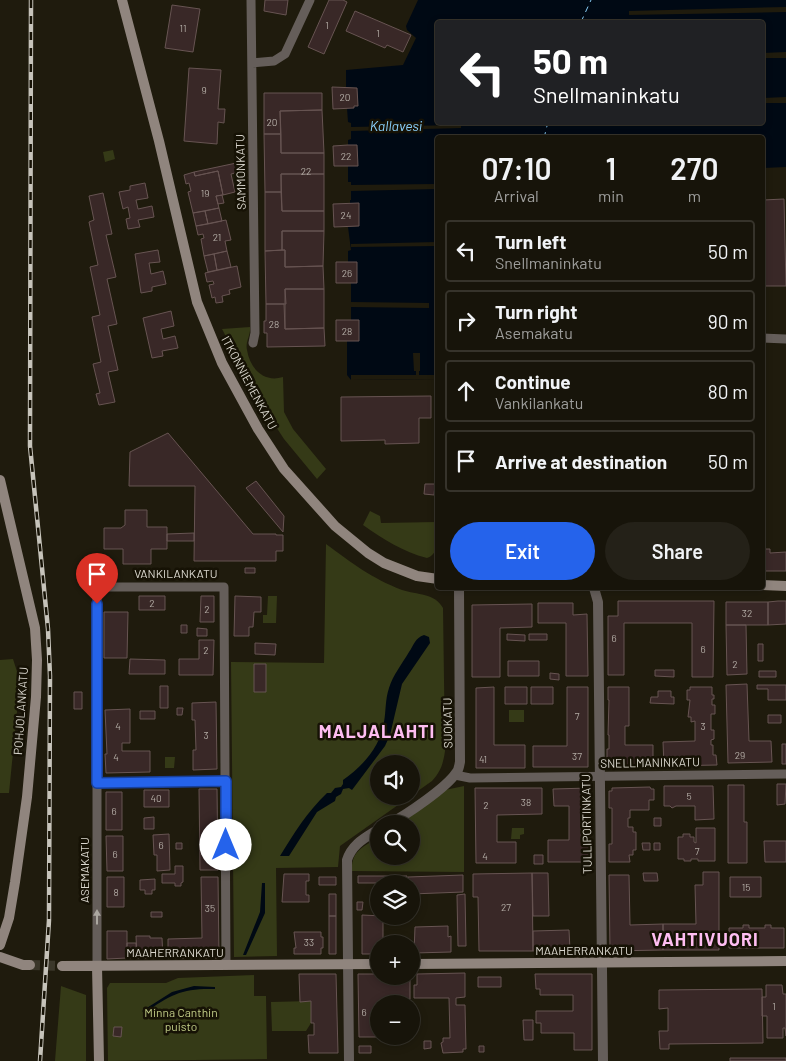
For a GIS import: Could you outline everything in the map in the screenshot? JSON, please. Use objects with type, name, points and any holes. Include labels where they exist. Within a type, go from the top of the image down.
[{"type":"main road","name":"ITKONNIEMENKATU","points":[[122,0],[159,141],[197,302],[212,344],[226,372],[258,429],[284,469],[335,526],[368,553],[384,563],[417,576],[435,579]]},
{"type":"main road","name":"POHJOLANKATU","points":[[0,480],[2,496],[35,628],[37,660],[36,697],[27,797],[10,909],[0,945]]},
{"type":"main road","points":[[765,585],[786,586]]},
{"type":"main road","points":[[0,957],[23,965],[30,965]]},
{"type":"main road","name":"MAAHERRANKATU","points":[[420,964],[786,961]]},
{"type":"main road","name":"MAAHERRANKATU","points":[[62,966],[370,964]]},
{"type":"main road","name":"ASEMAKATU","points":[[97,966],[98,1061]]},
{"type":"street","name":"SAMMONKATU","points":[[251,0],[255,333],[253,343]]},
{"type":"street","points":[[252,63],[274,61],[285,54],[310,0]]},
{"type":"street","points":[[765,338],[786,338]]},
{"type":"street","name":"VANKILANKATU","points":[[97,678],[97,587],[224,587],[226,781]]},
{"type":"street","name":"SUOKATU","points":[[455,775],[460,762],[459,590]]},
{"type":"street","name":"TULLIPORTINKATU","points":[[595,590],[598,602],[602,1061]]},
{"type":"street","name":"ASEMAKATU","points":[[97,678],[97,966]]},
{"type":"street","name":"SNELLMANINKATU","points":[[455,775],[470,778],[786,774]]},
{"type":"street","points":[[402,815],[430,796],[455,775]]},
{"type":"street","points":[[97,783],[226,781],[226,965]]},
{"type":"street","points":[[349,1061],[347,860],[352,848],[370,835]]},
{"type":"green space","points":[[113,150],[115,159],[105,162],[103,152]]},
{"type":"green space","points":[[250,327],[247,347],[251,363],[264,376],[270,378],[283,377],[284,412],[293,429],[326,469],[317,479],[284,439],[263,407],[222,329]]},
{"type":"green space","points":[[370,511],[380,516],[381,523],[435,522],[435,550],[427,558],[418,555],[401,549],[363,525]]},
{"type":"green space","points":[[326,544],[362,570],[402,590],[430,597],[440,603],[443,608],[445,751],[440,771],[432,781],[420,790],[420,755],[370,755],[370,805],[398,805],[384,815],[370,815],[370,825],[340,846],[338,867],[276,868],[277,956],[234,957],[231,662],[324,663]]},
{"type":"green space","points":[[268,596],[277,596],[276,623],[263,623],[263,615],[267,615]]},
{"type":"green space","points":[[13,659],[20,681],[9,793],[0,793],[0,660]]},
{"type":"green space","points":[[509,710],[524,710],[524,722],[509,722]]},
{"type":"green space","points":[[165,757],[175,757],[174,768],[165,768]]},
{"type":"green space","points":[[464,786],[464,872],[352,871],[352,864],[356,854],[370,843],[370,865],[420,865],[420,815],[410,815],[445,790]]},
{"type":"green space","points":[[512,828],[524,828],[524,834],[520,835],[520,839],[511,839]]},
{"type":"green space","name":"Minna Canthin puisto","points":[[254,975],[254,996],[266,996],[267,1059],[108,1061],[107,988],[110,983],[166,983],[178,978]]},
{"type":"green space","points":[[61,986],[86,995],[86,1061],[55,1061]]},
{"type":"green space","points":[[311,1001],[311,1023],[306,1031],[272,1031],[271,1002]]},
{"type":"water","name":"Kallavesi","points":[[418,0],[786,0],[786,167],[765,168],[765,135],[435,135],[435,379],[351,380],[347,375],[347,341],[359,341],[351,320],[351,283],[357,283],[357,262],[348,262],[348,251],[351,250],[348,227],[359,226],[359,204],[350,204],[351,182],[348,182],[348,166],[358,166],[357,146],[348,145],[348,140],[351,139],[351,123],[348,122],[347,108],[358,106],[357,88],[346,87],[346,70],[403,65],[416,38],[407,30],[406,26]]},
{"type":"water","points":[[424,635],[429,637],[430,643],[402,684],[390,735],[385,746],[378,755],[370,755],[382,731],[391,683],[419,638]]},
{"type":"water","points":[[370,755],[370,766],[352,790],[349,788],[343,789],[335,801],[317,812],[289,856],[280,856],[313,808],[327,793],[331,793],[335,788],[341,787],[343,780]]},
{"type":"water","points":[[262,883],[265,883],[265,913],[246,955],[243,955],[260,912]]},
{"type":"water","points":[[194,986],[215,987],[215,989],[186,991],[162,1001],[145,1013],[142,1011],[172,992]]},
{"type":"pier","points":[[786,7],[786,12],[629,15],[629,11]]},
{"type":"pier","points":[[786,52],[786,58],[765,58],[765,53]]},
{"type":"pier","points":[[786,97],[786,103],[765,103],[765,98]]},
{"type":"pier","points":[[461,125],[461,128],[351,131],[351,127]]},
{"type":"pier","points":[[435,184],[435,189],[351,191],[351,185]]},
{"type":"pier","points":[[435,242],[435,246],[351,247],[351,244]]},
{"type":"pier","points":[[351,302],[429,303],[429,308],[351,307]]},
{"type":"pier","points":[[413,353],[420,353],[419,375],[435,375],[435,379],[351,380],[351,375],[416,375],[416,371],[414,371]]},
{"type":"building","points":[[265,0],[288,0],[286,15],[264,11]]},
{"type":"building","points":[[329,0],[343,0],[347,2],[324,54],[308,47]]},
{"type":"building","points":[[172,5],[200,9],[193,52],[165,48]]},
{"type":"building","points":[[355,11],[411,35],[403,52],[387,45],[385,48],[346,31]]},
{"type":"building","points":[[189,68],[221,70],[218,109],[225,109],[224,123],[218,122],[217,144],[184,141]]},
{"type":"building","points":[[332,87],[357,88],[358,106],[354,106],[354,108],[333,109]]},
{"type":"building","points":[[264,93],[322,93],[322,110],[280,111],[281,134],[264,134]]},
{"type":"building","points":[[322,110],[324,153],[281,153],[280,111]]},
{"type":"building","points":[[264,134],[281,134],[281,153],[324,153],[324,174],[281,174],[281,192],[265,192]]},
{"type":"building","points":[[357,145],[358,166],[334,166],[333,146]]},
{"type":"building","points":[[241,162],[243,171],[231,174],[235,192],[223,195],[218,171],[195,176],[194,172]]},
{"type":"building","points":[[218,171],[223,195],[216,196],[219,208],[193,213],[188,192],[191,191],[189,183],[186,184],[184,175],[194,172],[195,176]]},
{"type":"building","points":[[281,174],[324,174],[324,211],[282,211]]},
{"type":"building","points":[[145,183],[148,198],[136,200],[138,209],[152,206],[154,217],[138,220],[140,227],[128,229],[126,219],[130,218],[128,207],[123,209],[119,192],[130,190],[130,186]]},
{"type":"building","points":[[265,192],[281,192],[282,211],[324,211],[324,231],[282,231],[282,250],[265,251]]},
{"type":"building","points":[[103,193],[112,234],[106,235],[116,277],[107,279],[117,324],[108,326],[118,370],[108,372],[115,402],[99,405],[96,394],[100,393],[93,364],[101,362],[92,317],[100,315],[90,267],[98,265],[89,222],[94,220],[89,196]]},
{"type":"building","points":[[222,195],[224,203],[218,204],[216,196]]},
{"type":"building","points":[[784,199],[786,286],[765,286],[765,200]]},
{"type":"building","points":[[359,203],[359,226],[334,227],[333,204]]},
{"type":"building","points":[[219,208],[222,221],[208,224],[205,211]]},
{"type":"building","points":[[205,211],[208,224],[196,226],[193,213]]},
{"type":"building","points":[[226,220],[231,240],[225,241],[227,251],[204,256],[201,239],[204,238],[203,234],[198,235],[196,226]]},
{"type":"building","points":[[282,231],[324,231],[323,266],[285,267],[285,250],[282,250]]},
{"type":"building","points":[[158,250],[160,262],[149,263],[151,274],[163,271],[166,284],[152,287],[152,291],[141,293],[135,254]]},
{"type":"building","points":[[285,250],[285,267],[323,266],[324,289],[285,289],[286,304],[266,304],[265,251]]},
{"type":"building","points":[[227,251],[231,267],[217,270],[214,254]]},
{"type":"building","points":[[214,254],[217,270],[208,272],[204,256]]},
{"type":"building","points":[[336,262],[357,262],[357,283],[336,283]]},
{"type":"building","points":[[237,266],[241,287],[229,290],[230,294],[222,296],[223,302],[216,303],[215,297],[212,298],[209,285],[214,284],[213,281],[207,282],[205,273]]},
{"type":"building","points":[[285,289],[324,289],[324,328],[285,329]]},
{"type":"building","points":[[266,304],[284,304],[285,329],[324,328],[325,346],[267,347],[267,333],[264,333]]},
{"type":"building","points":[[171,311],[174,326],[161,329],[163,339],[175,336],[178,348],[162,351],[163,356],[152,358],[143,318]]},
{"type":"building","points":[[336,320],[359,320],[359,341],[336,341]]},
{"type":"building","points":[[431,396],[431,418],[419,418],[419,443],[385,444],[385,440],[341,441],[341,397]]},
{"type":"building","points":[[168,433],[253,534],[283,535],[283,551],[276,551],[276,561],[194,561],[195,486],[129,486],[130,452]]},
{"type":"building","points":[[256,481],[284,516],[283,532],[246,488]]},
{"type":"building","points":[[425,484],[435,484],[434,495],[424,494]]},
{"type":"building","points":[[125,510],[147,510],[147,527],[167,527],[167,549],[151,549],[151,564],[123,564],[123,549],[104,549],[104,528],[121,528],[125,525]]},
{"type":"building","points":[[194,533],[194,541],[167,541],[167,534]]},
{"type":"building","points":[[765,549],[770,549],[770,553],[786,552],[786,571],[765,571]]},
{"type":"building","points":[[245,568],[255,568],[255,573],[245,573]]},
{"type":"building","points":[[139,596],[165,596],[165,610],[139,610]]},
{"type":"building","points":[[201,596],[214,596],[214,622],[200,622]]},
{"type":"building","points":[[235,596],[261,597],[261,612],[254,612],[253,627],[249,627],[249,636],[234,636]]},
{"type":"building","points":[[618,601],[714,601],[713,677],[692,677],[692,623],[624,623],[624,675],[608,675],[608,616],[618,616]]},
{"type":"building","points":[[786,601],[786,624],[768,625],[768,602]]},
{"type":"building","points":[[726,602],[768,602],[768,625],[726,625]]},
{"type":"building","points":[[538,603],[573,603],[573,615],[587,614],[588,676],[566,676],[566,623],[538,623]]},
{"type":"building","points":[[532,604],[532,627],[500,628],[500,677],[472,677],[472,605]]},
{"type":"building","points":[[104,612],[128,612],[127,658],[104,658]]},
{"type":"building","points":[[181,625],[187,625],[187,633],[181,633]]},
{"type":"building","points":[[726,625],[746,625],[747,674],[727,675]]},
{"type":"building","points":[[197,628],[207,629],[207,636],[197,636]]},
{"type":"building","points":[[507,634],[525,635],[525,641],[507,640]]},
{"type":"building","points":[[529,634],[547,634],[547,640],[529,640]]},
{"type":"building","points":[[199,640],[214,640],[213,675],[179,675],[179,659],[199,659]]},
{"type":"building","points":[[255,643],[276,644],[275,655],[255,654]]},
{"type":"building","points":[[758,644],[763,644],[763,661],[758,661]]},
{"type":"building","points":[[130,659],[165,660],[165,674],[129,674]]},
{"type":"building","points":[[508,661],[539,661],[539,676],[508,676]]},
{"type":"building","points":[[254,664],[266,664],[266,692],[254,692]]},
{"type":"building","points":[[655,670],[674,670],[674,677],[655,676]]},
{"type":"building","points":[[759,671],[776,671],[776,677],[759,677]]},
{"type":"building","points":[[550,673],[559,674],[559,680],[550,679]]},
{"type":"building","points":[[747,684],[749,741],[771,741],[772,762],[728,763],[726,685]]},
{"type":"building","points":[[757,685],[786,685],[786,700],[768,700],[768,689],[757,689]]},
{"type":"building","points":[[160,686],[168,686],[168,708],[160,708]]},
{"type":"building","points":[[494,687],[494,745],[525,745],[525,768],[476,768],[476,688]]},
{"type":"building","points":[[505,687],[527,687],[527,704],[505,704]]},
{"type":"building","points":[[531,687],[553,687],[553,704],[531,704]]},
{"type":"building","points":[[567,687],[588,687],[588,767],[533,767],[533,746],[567,746]]},
{"type":"building","points":[[608,687],[629,687],[629,726],[625,726],[625,745],[653,745],[653,762],[649,762],[649,766],[607,767],[607,749],[609,749]]},
{"type":"building","points":[[690,687],[712,687],[714,699],[712,699],[712,705],[715,705],[715,714],[711,714],[711,730],[714,730],[714,739],[711,740],[711,745],[713,745],[713,755],[716,755],[717,765],[664,766],[663,742],[695,741],[695,721],[691,722],[691,717],[688,717],[690,700],[687,700],[687,690],[690,690]]},
{"type":"building","points":[[658,691],[671,691],[671,697],[674,697],[674,704],[650,703],[651,697],[658,697]]},
{"type":"building","points":[[74,692],[82,692],[82,709],[74,709]]},
{"type":"building","points":[[216,702],[217,769],[193,770],[193,750],[196,750],[195,720],[192,720],[192,703]]},
{"type":"building","points":[[177,708],[183,708],[182,715],[177,715]]},
{"type":"building","points":[[130,709],[130,743],[122,743],[122,751],[150,751],[150,772],[106,773],[105,710]]},
{"type":"building","points":[[140,711],[155,711],[155,719],[140,719]]},
{"type":"building","points":[[768,715],[781,715],[781,723],[768,723]]},
{"type":"building","points":[[782,744],[786,744],[786,764],[782,764]]},
{"type":"building","points":[[777,784],[786,784],[785,804],[777,805]]},
{"type":"building","points":[[728,785],[744,785],[744,822],[747,822],[747,863],[728,863]]},
{"type":"building","points":[[664,786],[713,786],[714,819],[695,820],[695,806],[676,806],[672,808],[664,806]]},
{"type":"building","points":[[650,787],[654,789],[654,800],[649,800],[649,810],[630,810],[628,827],[633,827],[633,832],[636,832],[636,850],[633,850],[633,855],[629,855],[630,862],[609,862],[609,844],[612,844],[612,808],[609,808],[609,791],[612,791],[612,788]]},
{"type":"building","points":[[475,788],[542,788],[542,814],[497,815],[497,842],[516,842],[516,863],[476,863]]},
{"type":"building","points":[[589,788],[589,862],[548,862],[548,840],[569,840],[569,806],[554,806],[553,789]]},
{"type":"building","points":[[199,789],[217,789],[218,870],[200,870]]},
{"type":"building","points":[[144,790],[169,790],[169,807],[144,807]]},
{"type":"building","points":[[106,792],[122,792],[122,830],[106,830]]},
{"type":"building","points":[[154,817],[154,829],[144,829],[144,818]]},
{"type":"building","points":[[654,818],[661,818],[661,826],[654,826]]},
{"type":"building","points":[[696,828],[715,828],[715,861],[691,859],[691,861],[684,861],[684,859],[678,859],[678,837],[683,837],[683,834],[690,834],[690,837],[694,837],[694,842],[696,843]]},
{"type":"building","points":[[169,834],[170,870],[157,871],[157,855],[154,855],[153,835]]},
{"type":"building","points":[[106,836],[123,836],[123,871],[107,871]]},
{"type":"building","points":[[764,841],[786,841],[786,862],[765,862]]},
{"type":"building","points":[[176,843],[182,843],[182,849],[176,849]]},
{"type":"building","points":[[642,843],[650,843],[650,850],[643,850]]},
{"type":"building","points":[[654,843],[660,843],[660,850],[654,850]]},
{"type":"building","points":[[534,855],[543,855],[543,864],[534,864]]},
{"type":"building","points":[[175,866],[183,866],[183,882],[181,886],[175,886],[175,883],[162,883],[162,874],[175,874]]},
{"type":"building","points":[[703,872],[719,872],[719,950],[663,950],[663,924],[696,924],[695,885],[703,885]]},
{"type":"building","points":[[532,873],[533,951],[479,951],[478,897],[473,897],[473,874]]},
{"type":"building","points":[[532,873],[548,873],[549,916],[533,916]]},
{"type":"building","points":[[643,873],[657,873],[658,881],[644,881]]},
{"type":"building","points":[[284,874],[309,874],[309,881],[306,881],[306,895],[309,895],[309,902],[282,902]]},
{"type":"building","points":[[463,875],[463,892],[420,894],[420,877]]},
{"type":"building","points":[[609,875],[629,875],[630,925],[663,924],[663,950],[610,951]]},
{"type":"building","points":[[358,876],[370,876],[370,883],[358,883]]},
{"type":"building","points":[[107,877],[124,877],[124,907],[107,907]]},
{"type":"building","points":[[201,877],[218,877],[219,958],[168,958],[168,939],[202,938]]},
{"type":"building","points":[[319,877],[336,877],[336,885],[319,885]]},
{"type":"building","points":[[730,877],[761,877],[761,897],[730,897]]},
{"type":"building","points":[[155,879],[155,890],[152,890],[152,894],[145,894],[145,890],[140,890],[140,880]]},
{"type":"building","points":[[329,894],[336,894],[336,916],[329,916]]},
{"type":"building","points":[[465,894],[466,946],[458,946],[457,895]]},
{"type":"building","points":[[357,902],[363,902],[362,910],[357,910]]},
{"type":"building","points":[[151,912],[162,912],[162,917],[151,917]]},
{"type":"building","points":[[362,915],[370,915],[370,925],[383,925],[383,935],[370,935],[370,954],[362,954]]},
{"type":"building","points":[[329,916],[336,916],[336,954],[329,954]]},
{"type":"building","points":[[743,925],[749,925],[749,928],[765,928],[765,925],[771,925],[771,928],[784,928],[784,948],[729,948],[729,928],[743,928]]},
{"type":"building","points":[[448,926],[448,937],[451,936],[451,952],[420,953],[420,935],[415,935],[415,927]]},
{"type":"building","points":[[569,930],[570,950],[533,951],[533,931]]},
{"type":"building","points":[[107,931],[127,931],[127,958],[107,959]]},
{"type":"building","points":[[294,932],[321,932],[323,948],[321,948],[321,954],[294,954],[294,948],[296,948]]},
{"type":"building","points":[[136,936],[162,938],[163,958],[137,958]]},
{"type":"building","points":[[127,943],[136,943],[137,958],[127,958]]},
{"type":"building","points":[[465,973],[465,997],[456,998],[456,1005],[465,1005],[466,1049],[463,1049],[463,1052],[443,1053],[441,1043],[443,1038],[450,1038],[449,998],[420,998],[420,995],[414,995],[414,985],[420,985],[420,974]]},
{"type":"building","points":[[299,974],[336,974],[338,1053],[309,1053],[308,1035],[314,1035],[314,1023],[311,1023],[311,1001],[300,1002]]},
{"type":"building","points":[[358,974],[370,974],[370,985],[410,985],[410,995],[370,995],[370,1037],[359,1037]]},
{"type":"building","points":[[535,974],[592,974],[592,1050],[574,1050],[574,1033],[541,1033],[541,1023],[536,1023],[536,1011],[573,1011],[573,995],[540,995],[540,989],[536,989]]},
{"type":"building","points":[[478,977],[501,977],[501,987],[478,987]]},
{"type":"building","points":[[766,985],[782,985],[783,994],[786,994],[786,1036],[785,1028],[783,1028],[783,1038],[767,1038],[767,1016],[762,1016],[762,997],[766,997]]},
{"type":"building","points":[[762,989],[763,1043],[669,1044],[669,1049],[660,1049],[659,1031],[668,1031],[668,1008],[659,1009],[659,990]]},
{"type":"building","points":[[523,1020],[533,1020],[533,1040],[524,1040]]},
{"type":"building","points":[[114,1027],[122,1027],[121,1037],[113,1036]]},
{"type":"building","points":[[424,1041],[431,1041],[431,1048],[424,1049]]},
{"type":"building","points":[[359,1046],[371,1046],[371,1053],[359,1053]]},
{"type":"building","points":[[479,1046],[484,1046],[484,1052],[479,1052]]},
{"type":"building","points":[[730,1058],[786,1058],[786,1061],[730,1061]]},
{"type":"ferry route","points":[[582,20],[591,0]]},
{"type":"ferry route","points":[[545,135],[547,125]]},
{"type":"tunnel","points":[[30,965],[62,966]]},
{"type":"railway","points":[[31,0],[30,446],[48,629],[50,676],[49,920],[40,1061]]},
{"type":"district","name":"MALJALAHTI","points":[[377,732]]},
{"type":"district","name":"VAHTIVUORI","points":[[705,940]]},
{"type":"route","points":[[97,604],[97,783],[226,781],[226,845]]}]
